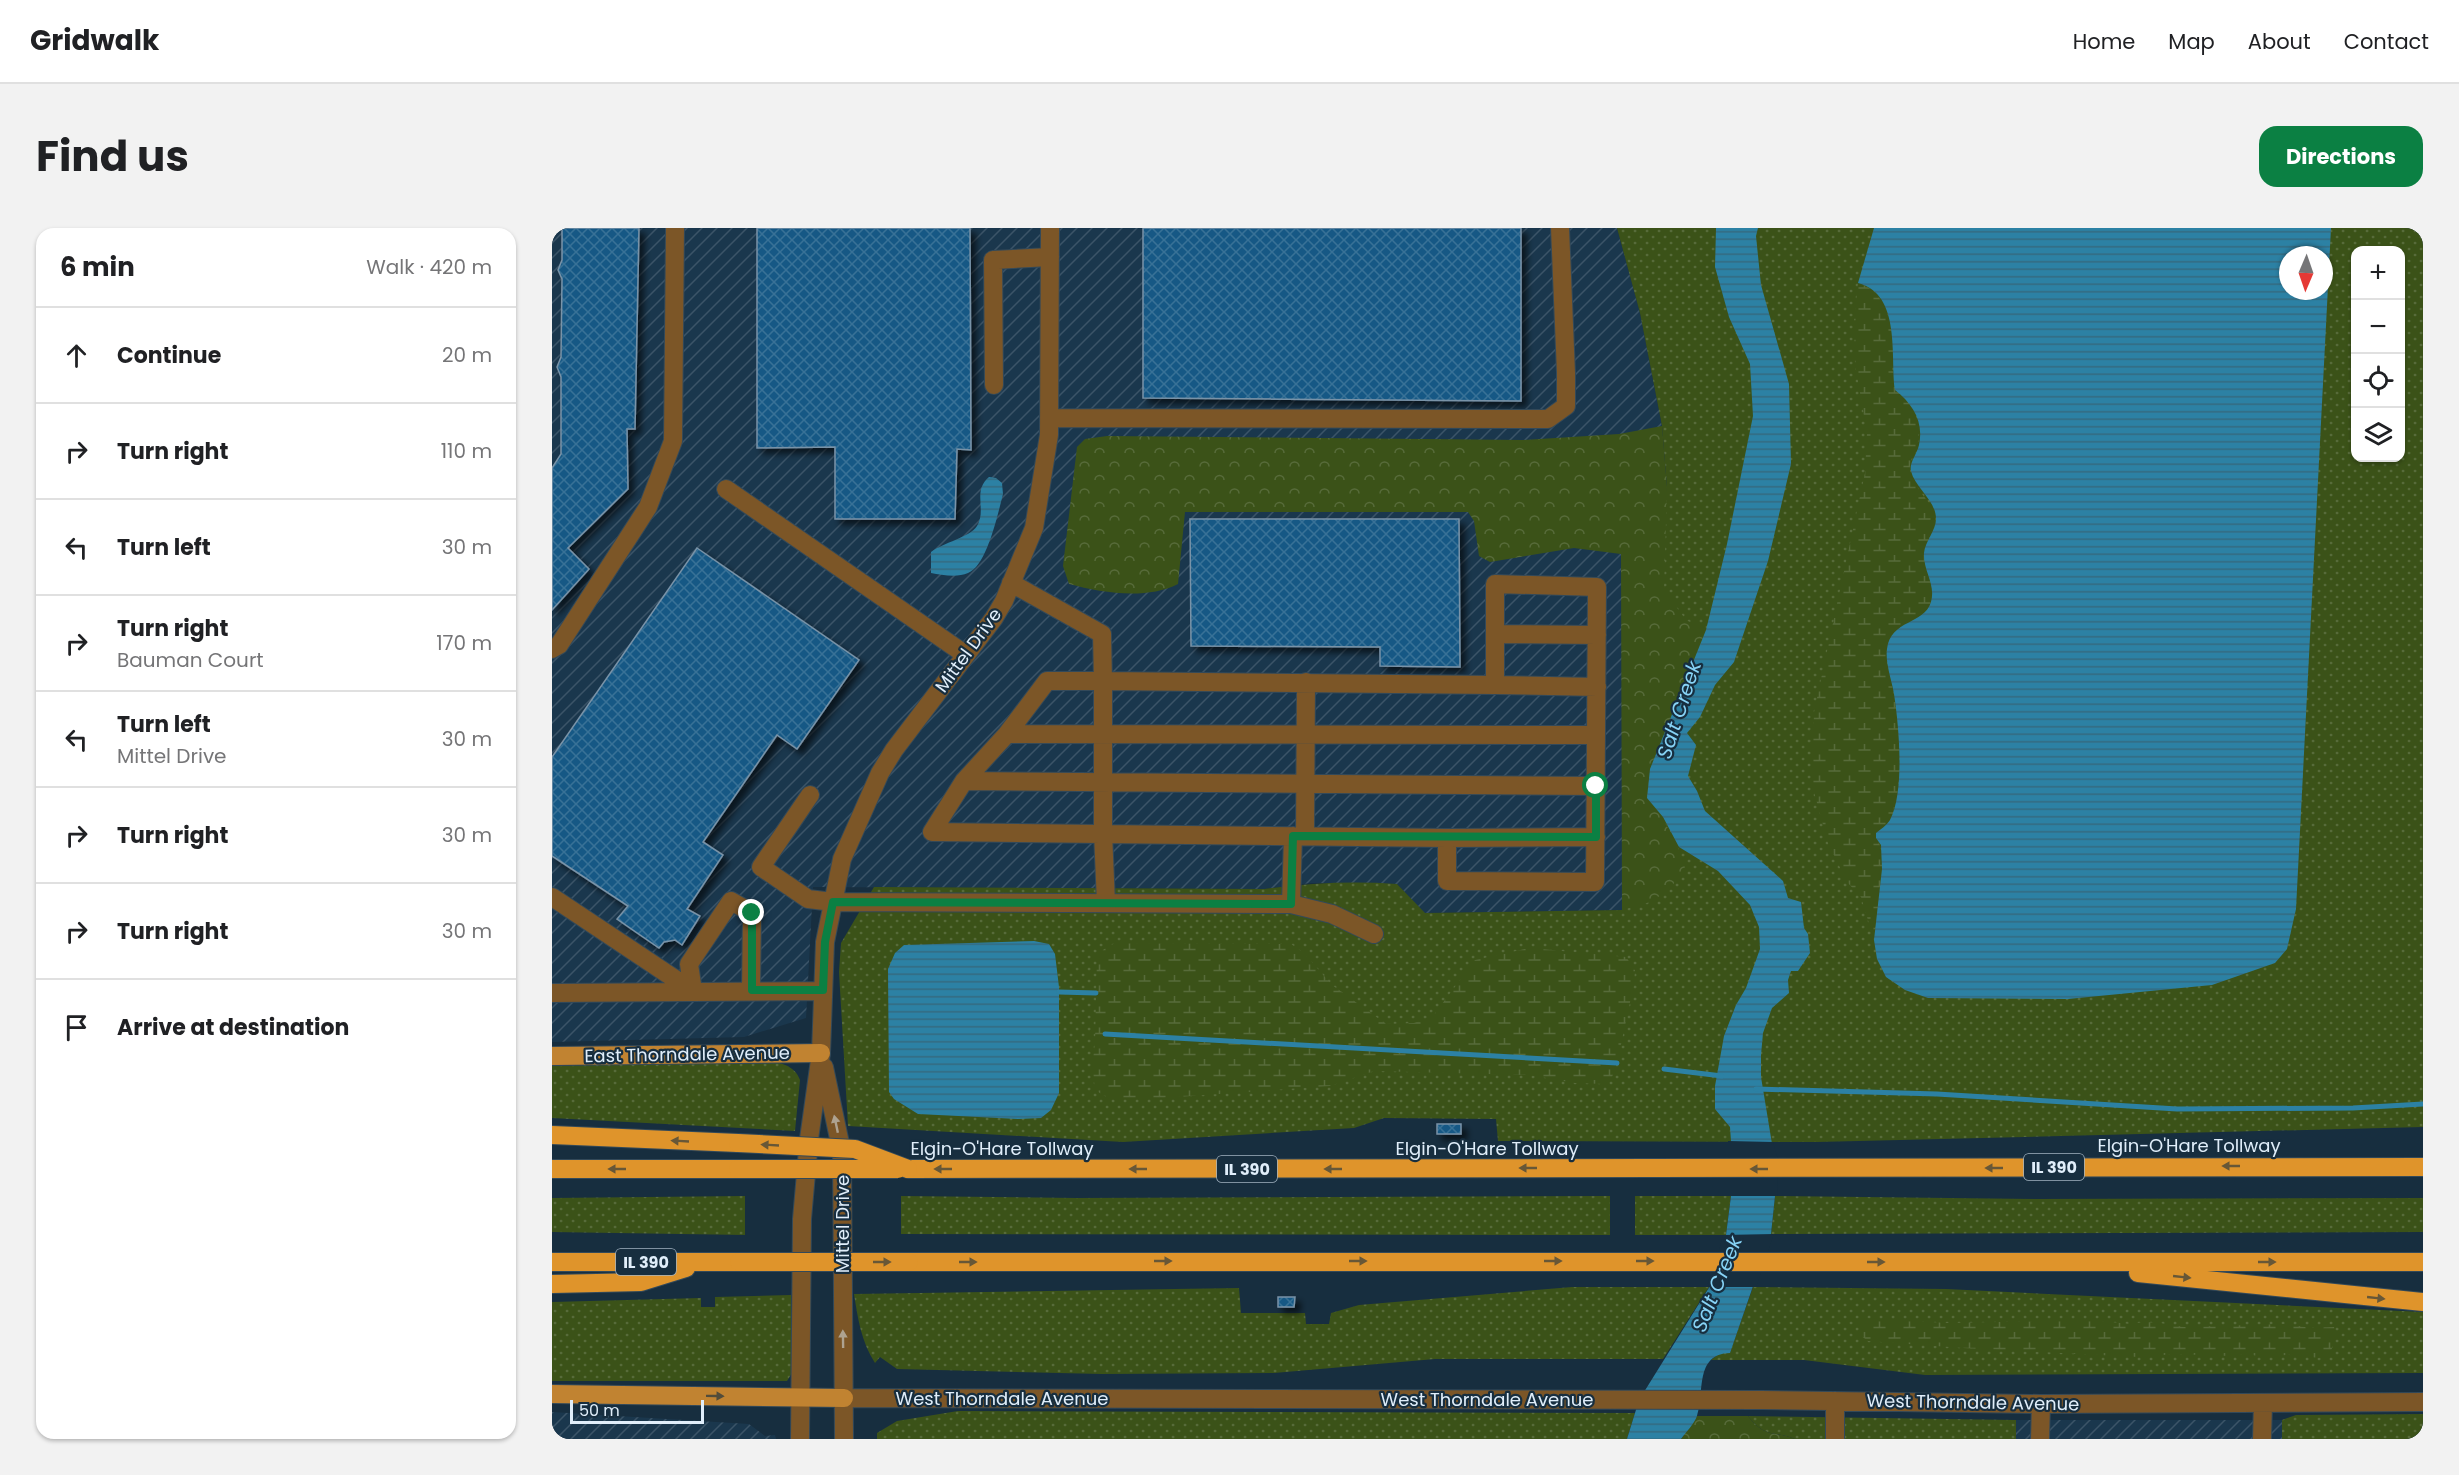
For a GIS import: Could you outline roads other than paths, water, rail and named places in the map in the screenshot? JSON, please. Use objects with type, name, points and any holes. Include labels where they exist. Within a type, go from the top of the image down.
[{"type":"highway","points":[[552,1135],[855,1149],[908,1169]]},
{"type":"highway","points":[[2290,1165],[2423,1155]]},
{"type":"highway","name":"Elgin-O'Hare Tollway","points":[[552,1169],[1817,1169],[2290,1165],[2423,1167]]},
{"type":"highway","name":"IL 390","points":[[552,1262],[2423,1262]]},
{"type":"highway","points":[[552,1284],[641,1282],[705,1262]]},
{"type":"highway","points":[[2040,1262],[2423,1302]]},
{"type":"main road","name":"East Thorndale Avenue","points":[[552,1056],[821,1053]]},
{"type":"main road","name":"West Thorndale Avenue","points":[[552,1394],[844,1398]]},
{"type":"street","points":[[552,649],[559,645],[648,507],[673,441],[675,228]]},
{"type":"street","name":"Mittel Drive","points":[[800,1439],[802,1220],[809,1139],[821,1053],[825,942],[833,902],[842,859],[880,773],[894,750],[994,618],[1034,528],[1049,435],[1050,228]]},
{"type":"street","points":[[1049,418],[1548,419],[1566,406],[1560,228]]},
{"type":"street","points":[[994,385],[993,260],[1050,257]]},
{"type":"street","points":[[726,489],[966,655]]},
{"type":"street","points":[[1011,583],[1102,634],[1103,833],[1106,903]]},
{"type":"street","points":[[1447,838],[1447,881],[1595,882],[1598,587],[1495,584],[1495,685]]},
{"type":"street","points":[[1495,634],[1597,635]]},
{"type":"street","points":[[1596,837],[1447,838],[932,832],[964,781],[1007,734],[1047,681],[1306,682],[1597,687]]},
{"type":"street","points":[[1291,904],[1306,784],[1306,682]]},
{"type":"street","points":[[1007,734],[1104,732],[1596,735]]},
{"type":"street","points":[[964,781],[1596,786]]},
{"type":"street","points":[[810,795],[761,867],[808,899],[833,902],[1291,904],[1332,914],[1374,934]]},
{"type":"street","points":[[552,897],[693,991]]},
{"type":"street","points":[[693,991],[689,964],[731,901],[752,913],[752,990]]},
{"type":"street","points":[[552,993],[823,990]]},
{"type":"street","name":"Mittel Drive","points":[[821,1053],[842,1153],[844,1439]]},
{"type":"street","name":"West Thorndale Avenue","points":[[844,1398],[1761,1400],[2041,1404],[2423,1402]]},
{"type":"street","points":[[1835,1401],[1835,1439]]},
{"type":"street","points":[[2040,1439],[2041,1404]]},
{"type":"street","points":[[2262,1439],[2263,1404]]},
{"type":"water","name":"Salt Creek","points":[[1716,228],[1758,228],[1756,236],[1761,285],[1789,384],[1791,464],[1768,561],[1734,662],[1715,685],[1700,717],[1687,733],[1696,745],[1688,776],[1705,811],[1783,881],[1788,898],[1801,902],[1810,953],[1798,971],[1791,971],[1788,980],[1789,993],[1772,1008],[1763,1033],[1761,1077],[1774,1156],[1775,1196],[1771,1234],[1730,1353],[1719,1355],[1706,1367],[1697,1416],[1681,1439],[1627,1439],[1639,1400],[1715,1278],[1726,1235],[1731,1196],[1731,1141],[1730,1127],[1715,1109],[1715,1086],[1724,1036],[1736,1005],[1746,988],[1760,949],[1759,927],[1750,905],[1718,871],[1679,847],[1663,817],[1647,798],[1650,769],[1706,630],[1727,544],[1753,416],[1750,364],[1729,317],[1715,267]]},
{"type":"water","points":[[1874,228],[2331,228],[2330,246],[2279,246],[2279,300],[2327,300],[2296,909],[2287,949],[2275,963],[2212,985],[2068,999],[1928,998],[1905,990],[1886,977],[1877,959],[1874,940],[1882,869],[1881,845],[1876,838],[1876,833],[1889,822],[1895,808],[1900,758],[1896,707],[1887,649],[1895,632],[1922,615],[1931,602],[1932,589],[1925,566],[1924,553],[1936,519],[1933,506],[1911,471],[1919,445],[1920,429],[1912,407],[1895,390],[1893,345],[1888,313],[1882,300],[1872,289],[1858,283]]},
{"type":"water","points":[[989,477],[996,478],[1002,483],[1003,494],[991,538],[981,560],[975,568],[964,575],[950,576],[931,573],[931,552],[968,534],[977,526],[981,514],[981,488]]},
{"type":"water","points":[[1034,941],[1049,944],[1055,954],[1059,987],[1059,1093],[1051,1110],[1041,1118],[1018,1119],[918,1114],[894,1099],[889,1092],[888,969],[895,953],[904,945]]},
{"type":"waterway","points":[[1059,992],[1096,993]]},
{"type":"waterway","points":[[1105,1034],[1617,1063]]},
{"type":"waterway","points":[[1664,1069],[1722,1076]]},
{"type":"waterway","points":[[1756,1089],[1937,1094],[2177,1109],[2353,1108],[2423,1104]]}]
